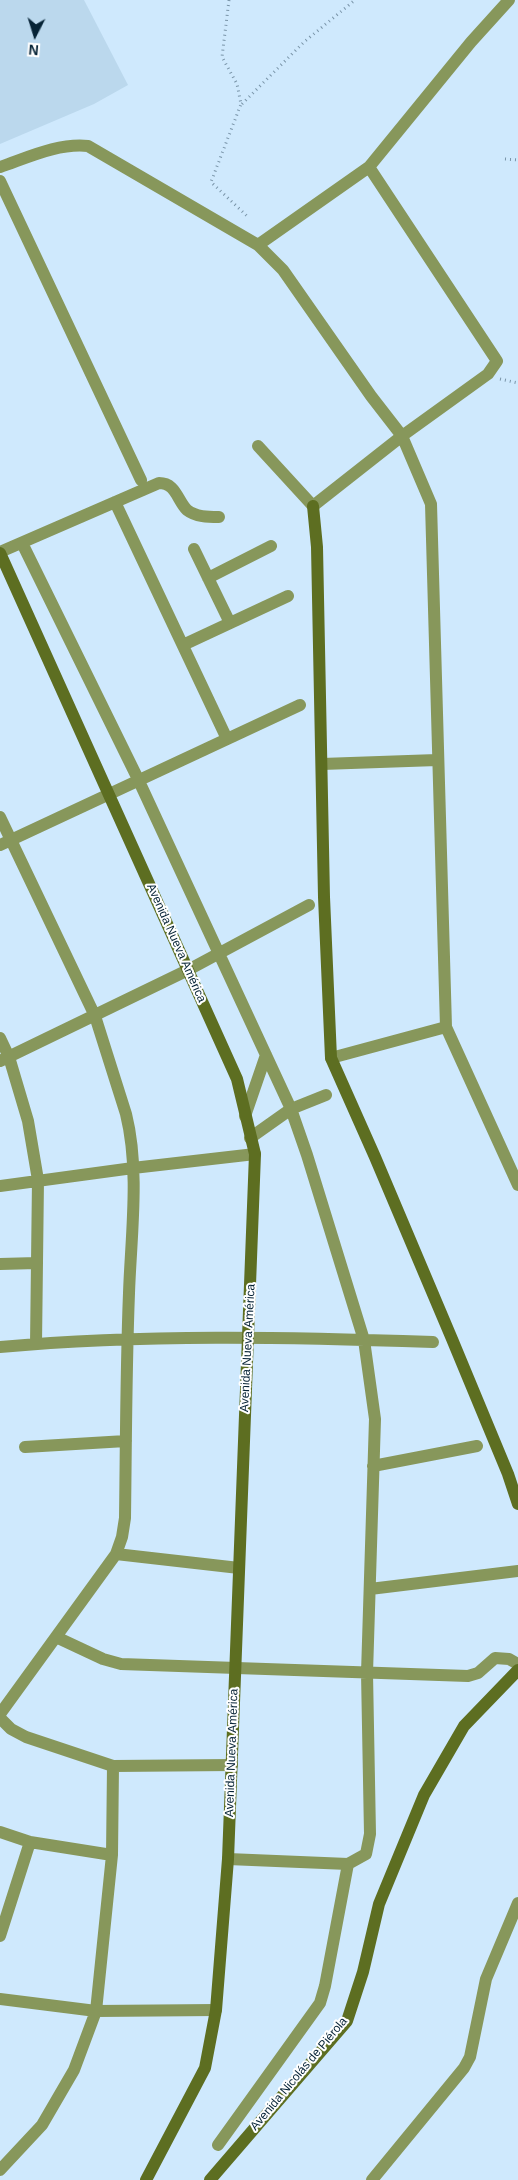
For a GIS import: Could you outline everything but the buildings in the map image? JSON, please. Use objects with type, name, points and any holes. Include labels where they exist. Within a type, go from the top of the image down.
[{"type":"street","points":[[258,245],[369,167],[471,42],[509,0]]},
{"type":"street","points":[[0,167],[58,147],[73,144],[88,146],[258,245],[282,270],[371,396],[402,436],[431,504],[446,1027],[518,1185]]},
{"type":"street","points":[[313,506],[402,436],[488,374],[497,360],[369,167]]},
{"type":"street","points":[[0,181],[141,480]]},
{"type":"street","points":[[258,446],[313,506],[317,546],[324,897],[331,1058],[452,1339],[508,1474],[518,1504]]},
{"type":"street","points":[[0,552],[159,483],[166,483],[171,486],[187,509],[201,517],[219,517]]},
{"type":"street","points":[[115,502],[228,739]]},
{"type":"street","points":[[22,543],[138,779],[291,1109],[364,1340],[375,1419],[367,1673],[370,1834],[366,1854],[348,1864],[228,1859]]},
{"type":"street","points":[[208,578],[271,546]]},
{"type":"street","points":[[194,550],[230,624]]},
{"type":"street","name":"Avenida Nueva América","points":[[0,552],[4,570],[108,793],[237,1079],[255,1154],[228,1859],[216,2010],[206,2068],[146,2180]]},
{"type":"street","points":[[183,645],[288,596]]},
{"type":"street","points":[[6,842],[300,705]]},
{"type":"street","points":[[322,764],[437,760]]},
{"type":"street","points":[[0,818],[6,842],[95,1016],[130,1128],[133,1168],[127,1339],[125,1518],[122,1537],[116,1554],[0,1714]]},
{"type":"street","points":[[4,1059],[188,970],[309,905]]},
{"type":"street","points":[[331,1058],[446,1027]]},
{"type":"street","points":[[0,1038],[4,1059],[28,1121],[38,1180],[36,1344]]},
{"type":"street","points":[[245,1116],[266,1055]]},
{"type":"street","points":[[250,1138],[291,1109],[326,1095]]},
{"type":"street","points":[[0,1186],[255,1154]]},
{"type":"street","points":[[0,1264],[37,1264]]},
{"type":"street","points":[[0,1347],[127,1339],[248,1338],[433,1342]]},
{"type":"street","points":[[25,1447],[126,1441]]},
{"type":"street","points":[[373,1466],[478,1446]]},
{"type":"street","points":[[116,1554],[239,1568]]},
{"type":"street","points":[[370,1589],[518,1571]]},
{"type":"street","points":[[56,1637],[103,1659],[122,1664],[468,1676],[478,1673],[495,1658],[509,1659],[518,1664]]},
{"type":"street","name":"Avenida Nicolás de Piérola","points":[[210,2180],[347,2021],[363,1972],[379,1904],[424,1795],[464,1726],[518,1670]]},
{"type":"street","points":[[0,1718],[11,1729],[26,1737],[113,1766],[232,1765]]},
{"type":"street","points":[[0,2170],[42,2125],[74,2070],[96,2011],[112,1855],[113,1766]]},
{"type":"street","points":[[0,1832],[30,1842],[112,1855]]},
{"type":"street","points":[[0,1936],[30,1842]]},
{"type":"street","points":[[218,2145],[320,2003],[325,1986],[348,1864]]},
{"type":"street","points":[[372,2180],[464,2068],[470,2057],[486,1980],[518,1902]]},
{"type":"street","points":[[0,1999],[96,2011],[216,2010]]},
{"type":"path","points":[[229,0],[222,57],[237,84],[241,104]]},
{"type":"path","points":[[247,216],[211,182],[241,104],[304,42],[355,0]]},
{"type":"path","points":[[505,159],[518,160]]},
{"type":"shaded area","points":[[0,0],[84,0],[128,85],[94,104],[0,144]]}]
